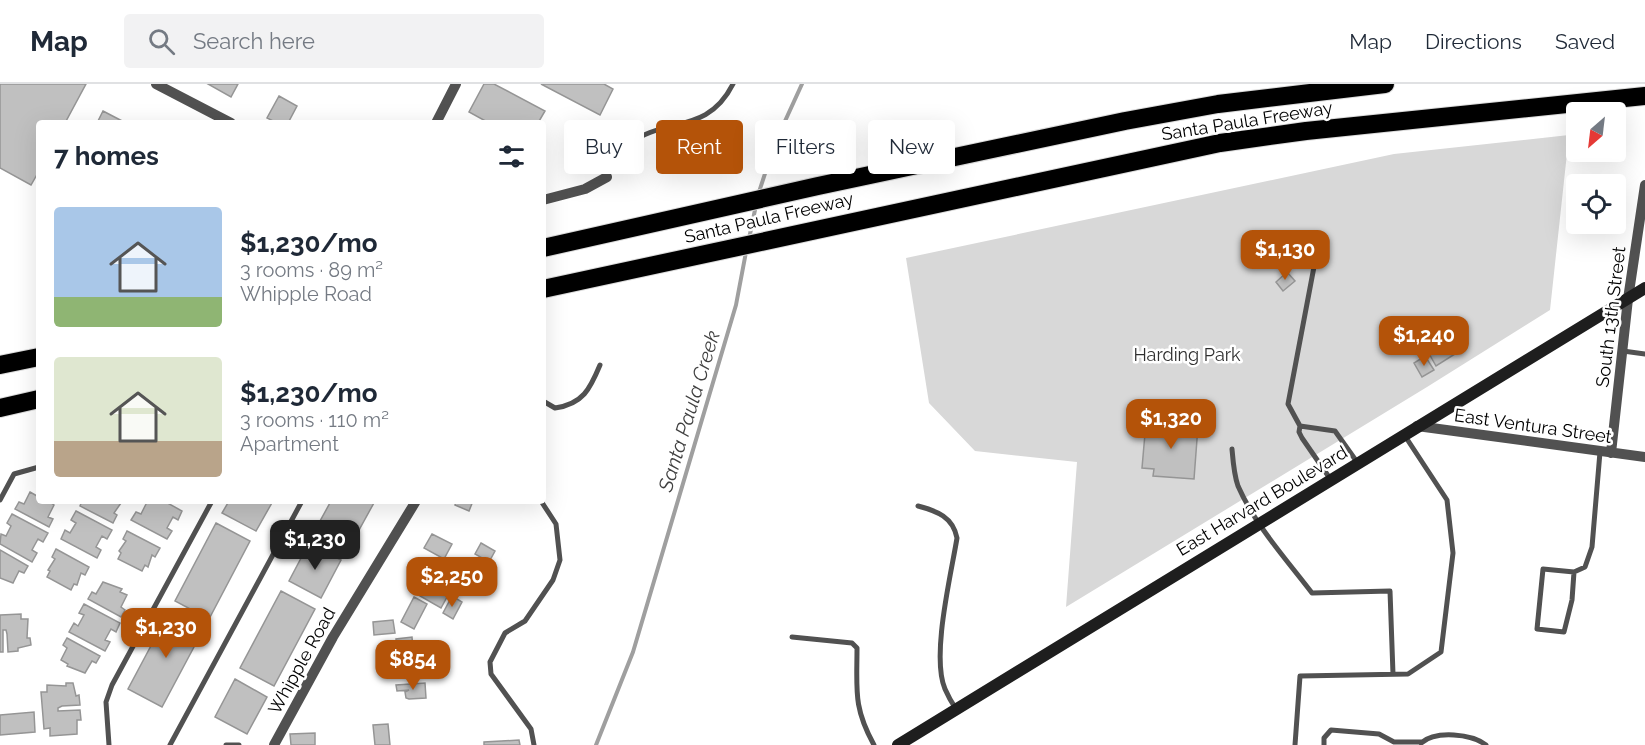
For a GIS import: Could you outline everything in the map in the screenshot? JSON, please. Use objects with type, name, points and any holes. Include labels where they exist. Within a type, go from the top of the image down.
[{"type":"highway","name":"Santa Paula Freeway","points":[[546,247],[818,186],[1125,121],[1218,104],[1384,84]]},
{"type":"highway","name":"Santa Paula Freeway","points":[[546,288],[1220,143],[1306,131],[1645,96]]},
{"type":"highway","points":[[0,365],[36,358]]},
{"type":"highway","points":[[0,408],[36,400]]},
{"type":"main road","name":"East Harvard Boulevard","points":[[898,745],[1645,288]]},
{"type":"street","points":[[156,84],[225,120]]},
{"type":"street","points":[[438,120],[456,84]]},
{"type":"street","points":[[546,199],[585,189],[607,177]]},
{"type":"street","name":"South 13th Street","points":[[1606,453],[1623,351],[1628,299],[1645,184]]},
{"type":"street","name":"East Ventura Street","points":[[1417,426],[1645,458]]},
{"type":"street","name":"Whipple Road","points":[[274,745],[333,637],[414,504]]},
{"type":"lane","points":[[607,177],[627,146],[648,135],[686,124],[712,112],[733,84]]},
{"type":"lane","points":[[1317,251],[1288,404],[1300,426],[1299,432],[1302,438],[1331,480]]},
{"type":"lane","points":[[1623,351],[1645,354]]},
{"type":"lane","points":[[546,403],[555,408],[580,400],[588,393],[600,365]]},
{"type":"lane","points":[[1300,426],[1335,431],[1358,464]]},
{"type":"lane","points":[[1295,745],[1300,676],[1408,674],[1441,652],[1453,553],[1447,500],[1404,434]]},
{"type":"lane","points":[[1232,449],[1237,484],[1260,524],[1312,593],[1390,591],[1393,674]]},
{"type":"lane","points":[[1574,572],[1572,600],[1564,632],[1536,629],[1543,569],[1574,572],[1585,567],[1592,547],[1606,453]]},
{"type":"lane","points":[[0,500],[14,474],[36,468]]},
{"type":"lane","points":[[109,745],[106,702],[112,685],[210,504]]},
{"type":"lane","points":[[181,745],[172,743],[300,504]]},
{"type":"lane","points":[[534,745],[531,729],[491,674],[490,662],[505,633],[525,621],[553,580],[560,560],[556,524],[543,504]]},
{"type":"lane","points":[[918,506],[936,511],[947,518],[955,528],[957,538],[940,650],[940,670],[944,688],[956,709]]},
{"type":"lane","points":[[792,637],[852,643],[857,648],[858,710],[874,745]]},
{"type":"lane","points":[[1324,745],[1324,738],[1331,730],[1378,734],[1394,743],[1421,743],[1432,735],[1472,737],[1486,745]]},
{"type":"lane","points":[[226,745],[239,745]]},
{"type":"green space","name":"Harding Park","points":[[1566,135],[1566,162],[1550,310],[1066,607],[1077,462],[975,451],[929,403],[906,258],[1394,154]]},
{"type":"building","points":[[0,84],[86,84],[67,120],[36,120],[36,176],[31,185],[0,168]]},
{"type":"building","points":[[208,84],[238,84],[231,97]]},
{"type":"building","points":[[484,84],[494,84],[545,111],[540,120],[484,120],[469,112]]},
{"type":"building","points":[[541,84],[604,84],[613,89],[600,115]]},
{"type":"building","points":[[279,96],[297,106],[290,120],[267,118]]},
{"type":"building","points":[[103,111],[120,120],[98,120]]},
{"type":"building","points":[[1287,272],[1295,281],[1283,291],[1276,282]]},
{"type":"building","points":[[1447,341],[1455,354],[1436,366],[1427,350],[1430,348],[1432,351],[1435,349],[1433,346],[1437,343],[1439,346]]},
{"type":"building","points":[[1425,356],[1434,370],[1422,377],[1414,363]]},
{"type":"building","points":[[1146,422],[1198,426],[1194,479],[1153,476],[1154,469],[1142,468]]},
{"type":"building","points":[[30,492],[36,495],[36,504],[54,505],[48,517],[53,519],[49,527],[15,509],[19,502],[24,504]]},
{"type":"building","points":[[81,504],[120,504],[114,513],[117,515],[113,523],[80,506]]},
{"type":"building","points":[[146,504],[169,504],[182,511],[178,520],[173,517],[167,528],[172,531],[167,539],[131,520],[136,512],[141,514]]},
{"type":"building","points":[[227,504],[271,504],[256,531],[222,513]]},
{"type":"building","points":[[329,504],[373,504],[348,550],[314,532]]},
{"type":"building","points":[[455,504],[472,504],[469,511]]},
{"type":"building","points":[[76,511],[112,530],[107,539],[102,536],[96,547],[101,550],[97,558],[61,539],[65,530],[70,533],[76,523],[71,520]]},
{"type":"building","points":[[12,514],[48,533],[43,542],[38,539],[32,550],[37,553],[32,562],[0,544],[1,534],[6,536],[11,526],[7,523]]},
{"type":"building","points":[[216,523],[250,541],[209,619],[175,601]]},
{"type":"building","points":[[127,531],[160,548],[155,557],[152,555],[148,567],[145,565],[142,571],[118,559],[121,553],[119,551],[126,541],[123,539]]},
{"type":"building","points":[[432,534],[452,544],[444,559],[424,548]]},
{"type":"building","points":[[309,543],[341,560],[321,598],[289,581]]},
{"type":"building","points":[[481,543],[495,551],[489,562],[475,554]]},
{"type":"building","points":[[56,549],[89,567],[85,575],[81,573],[77,585],[74,584],[71,590],[47,577],[50,571],[48,570],[55,559],[52,557]]},
{"type":"building","points":[[0,550],[28,566],[24,573],[19,571],[13,583],[0,578]]},
{"type":"building","points":[[436,565],[458,577],[441,608],[420,596]]},
{"type":"building","points":[[103,582],[122,589],[120,592],[127,595],[121,607],[125,610],[121,617],[88,599],[92,592],[96,594]]},
{"type":"building","points":[[281,591],[315,609],[274,686],[240,668]]},
{"type":"building","points":[[452,596],[462,602],[453,619],[443,613]]},
{"type":"building","points":[[414,597],[427,604],[414,629],[401,622]]},
{"type":"building","points":[[84,604],[120,623],[116,632],[111,629],[105,640],[110,642],[105,651],[69,632],[74,623],[78,626],[84,615],[79,613]]},
{"type":"building","points":[[169,612],[203,630],[162,707],[128,689]]},
{"type":"building","points":[[21,614],[21,619],[28,619],[27,638],[30,638],[31,645],[18,648],[18,651],[8,652],[7,634],[6,630],[3,630],[3,652],[0,652],[0,615]]},
{"type":"building","points":[[393,620],[395,633],[374,635],[373,622]]},
{"type":"building","points":[[412,637],[413,649],[397,650],[396,639]]},
{"type":"building","points":[[67,638],[100,656],[96,663],[92,661],[85,673],[67,666],[68,664],[61,660],[67,648],[63,645]]},
{"type":"building","points":[[430,646],[432,666],[423,666],[422,657],[418,658],[417,647]]},
{"type":"building","points":[[235,679],[267,697],[247,734],[215,717]]},
{"type":"building","points":[[66,683],[73,683],[76,696],[79,695],[80,705],[62,706],[58,708],[58,711],[80,710],[81,720],[77,720],[77,734],[50,736],[50,728],[44,729],[41,692],[47,692],[47,685],[66,686]]},
{"type":"building","points":[[425,683],[426,698],[409,699],[406,698],[405,692],[409,690],[397,691],[396,685]]},
{"type":"building","points":[[34,712],[35,732],[0,735],[0,715]]},
{"type":"building","points":[[388,724],[390,745],[375,745],[373,725]]},
{"type":"building","points":[[315,733],[315,745],[291,745],[290,734]]},
{"type":"building","points":[[519,740],[520,745],[484,745],[484,742]]},
{"type":"waterway","name":"Santa Paula Creek","points":[[758,195],[775,143],[802,84]]},
{"type":"waterway","name":"Santa Paula Creek","points":[[749,239],[756,205]]},
{"type":"waterway","name":"Santa Paula Creek","points":[[596,745],[633,652],[736,305],[746,252]]}]
